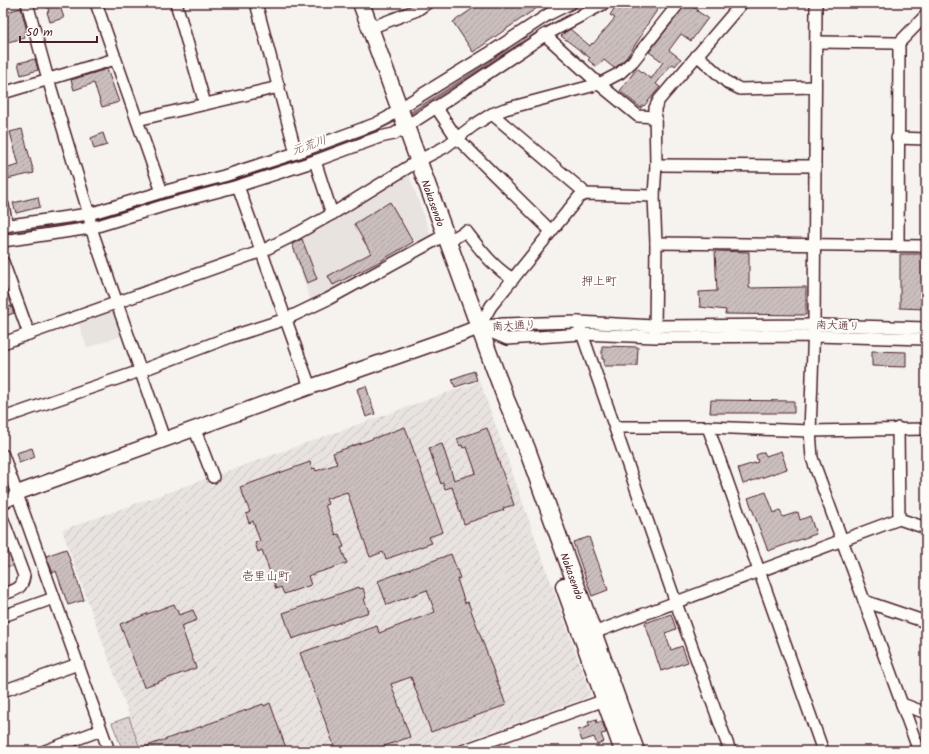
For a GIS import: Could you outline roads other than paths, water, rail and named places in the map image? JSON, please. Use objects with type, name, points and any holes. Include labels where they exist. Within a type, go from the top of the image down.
[{"type":"highway","name":"Nakasendo","points":[[360,3],[507,402],[527,449],[588,636],[605,700],[623,751]]},
{"type":"highway","name":"Nakasendo","points":[[588,636],[636,751]]},
{"type":"main road","points":[[10,494],[164,439],[195,430],[310,387],[479,327]]},
{"type":"street","points":[[27,3],[48,79],[89,214],[91,228],[164,439]]},
{"type":"street","points":[[96,3],[162,192]]},
{"type":"street","points":[[176,3],[205,104]]},
{"type":"street","points":[[256,3],[296,153]]},
{"type":"street","points":[[370,28],[417,10],[427,3]]},
{"type":"street","points":[[3,205],[5,226],[89,214],[162,192],[224,176],[296,153],[375,124],[387,118],[548,14],[571,3]]},
{"type":"street","points":[[3,241],[91,228],[166,205],[238,186],[315,161],[380,137],[394,134],[545,35],[605,3]]},
{"type":"street","points":[[3,343],[262,251],[332,214],[445,146],[456,137],[492,114],[505,109],[599,84],[620,73],[633,61],[679,3]]},
{"type":"street","points":[[655,337],[656,243],[654,196],[656,165],[656,108],[659,100],[742,3]]},
{"type":"street","points":[[816,3],[814,330],[810,431],[812,458],[919,751]]},
{"type":"street","points":[[897,45],[926,15]]},
{"type":"street","points":[[545,35],[599,84],[638,116],[656,118]]},
{"type":"street","points":[[816,42],[895,43],[899,47],[897,138],[898,246]]},
{"type":"street","points":[[697,55],[728,83],[740,89],[815,87]]},
{"type":"street","points":[[3,93],[115,58]]},
{"type":"street","points":[[137,120],[279,87]]},
{"type":"street","points":[[436,107],[456,137],[551,231]]},
{"type":"street","points":[[492,114],[582,190],[583,195]]},
{"type":"street","points":[[897,138],[926,139]]},
{"type":"street","points":[[315,161],[332,214]]},
{"type":"street","points":[[656,165],[815,166]]},
{"type":"street","points":[[238,186],[310,387]]},
{"type":"street","points":[[479,327],[491,306],[579,197],[583,195],[654,196]]},
{"type":"street","points":[[3,418],[140,371],[230,337],[286,319],[446,238],[466,231],[487,258],[513,280]]},
{"type":"street","points":[[656,243],[926,246]]},
{"type":"street","points":[[3,262],[29,334]]},
{"type":"street","points":[[578,322],[676,603],[730,751]]},
{"type":"street","name":"南大通り","points":[[479,327],[502,324],[578,322],[654,326],[814,330],[926,339]]},
{"type":"street","name":"南大通り","points":[[479,327],[507,339],[582,334],[655,337],[814,330],[926,328]]},
{"type":"street","points":[[614,427],[708,427],[810,431],[898,428],[926,429]]},
{"type":"street","points":[[708,427],[823,751]]},
{"type":"street","points":[[898,428],[899,519]]},
{"type":"street","points":[[195,430],[213,477]]},
{"type":"street","points":[[3,455],[11,499],[3,502]]},
{"type":"street","points":[[10,494],[54,598],[109,751]]},
{"type":"street","points":[[588,636],[899,519],[926,528]]},
{"type":"street","points":[[3,520],[24,576],[23,583],[19,588],[3,594]]},
{"type":"street","points":[[3,616],[54,598]]},
{"type":"street","points":[[864,601],[926,622]]},
{"type":"street","points":[[3,691],[78,664]]},
{"type":"street","points":[[462,751],[605,700]]},
{"type":"street","points":[[902,704],[926,713]]},
{"type":"street","points":[[45,751],[101,730]]},
{"type":"waterway","name":"元荒川","points":[[406,116],[542,30],[593,3]]},
{"type":"waterway","name":"元荒川","points":[[3,235],[87,222],[196,191],[338,145],[370,133],[398,120]]},
{"type":"district","name":"押上町","points":[[599,281]]},
{"type":"district","name":"壱里山町","points":[[266,576]]}]
